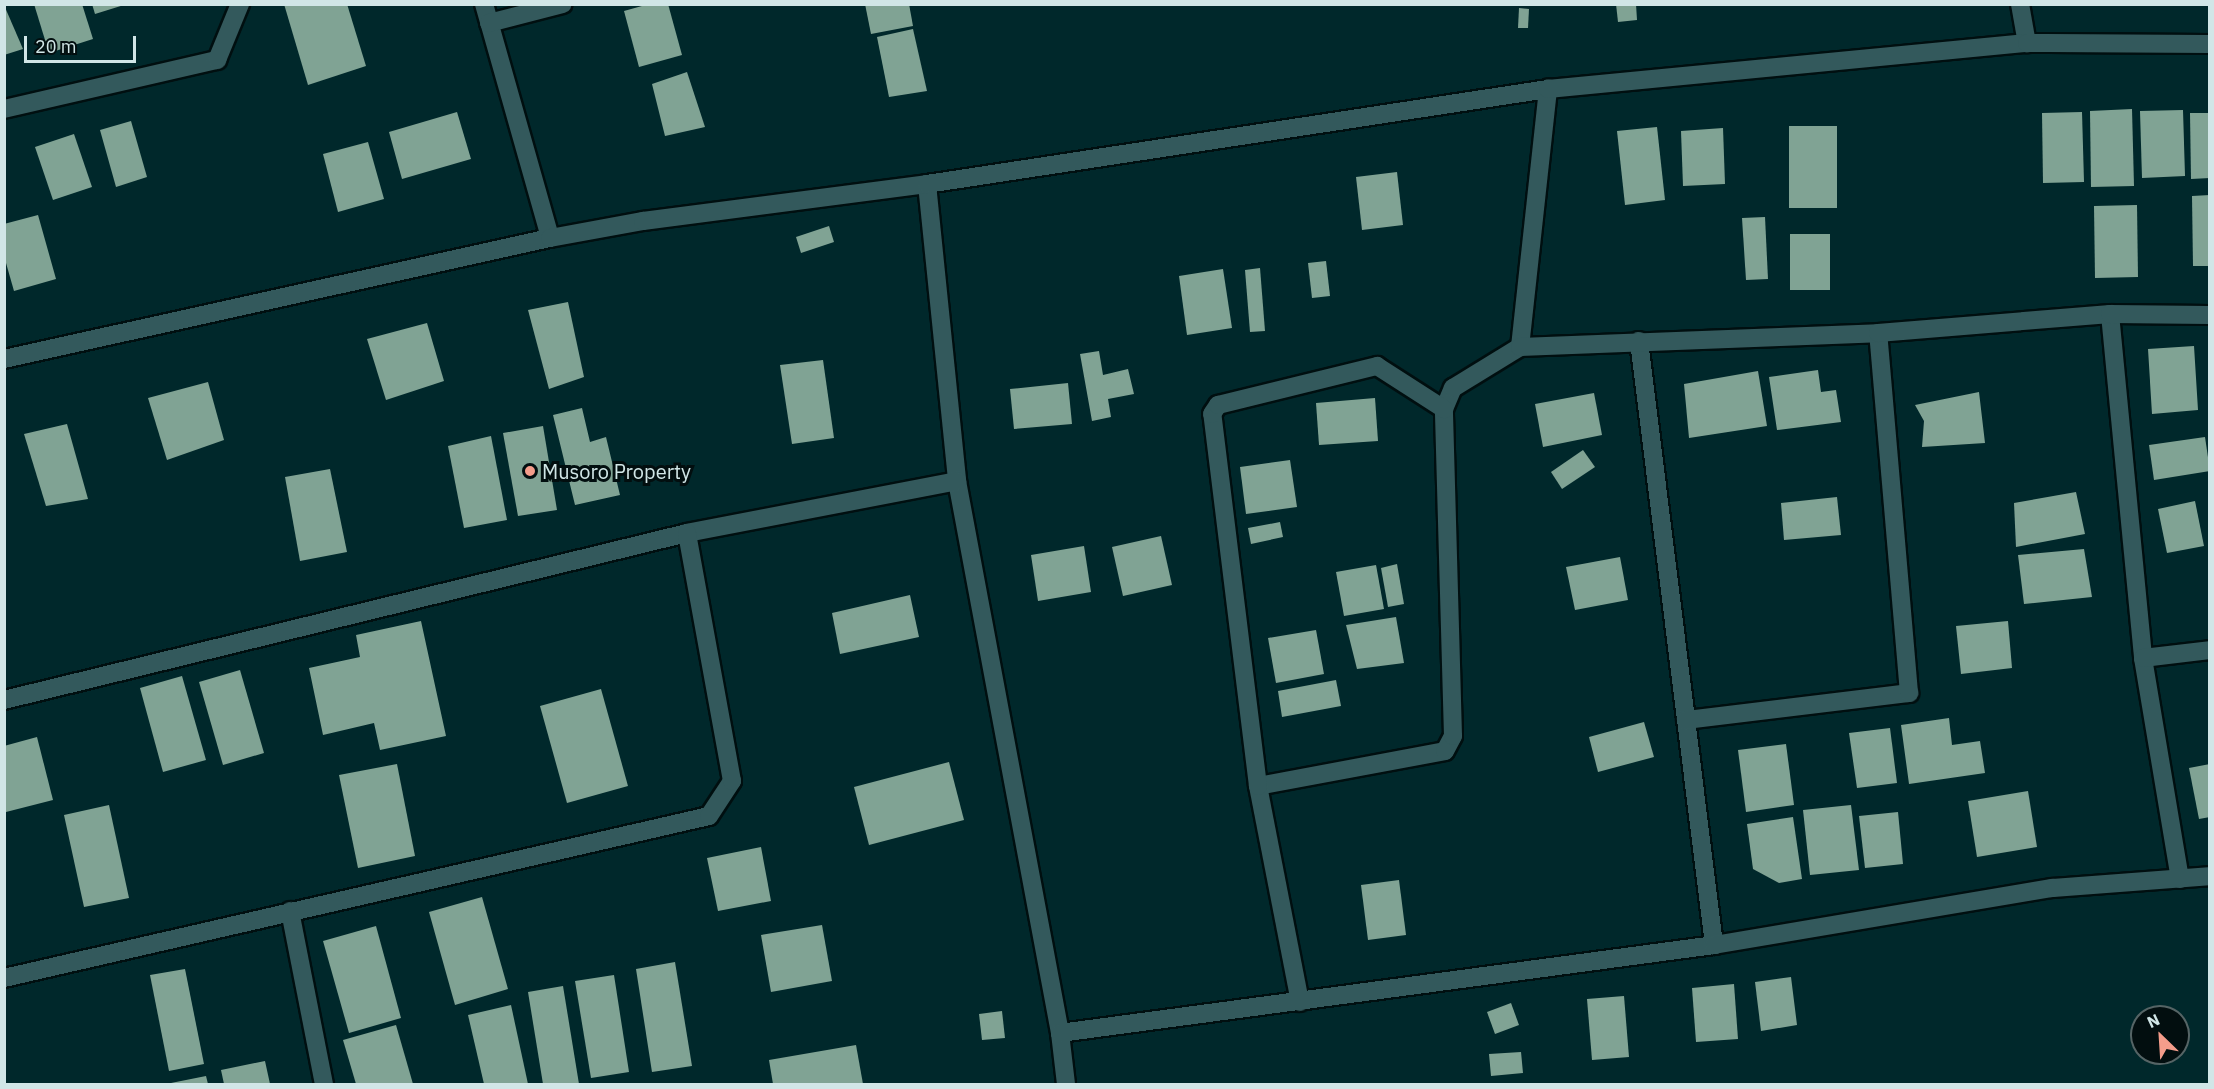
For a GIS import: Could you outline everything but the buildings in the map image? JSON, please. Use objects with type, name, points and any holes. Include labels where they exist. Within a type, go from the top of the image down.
[{"type":"street","points":[[4,109],[217,60],[240,4]]},
{"type":"street","points":[[484,4],[550,238]]},
{"type":"street","points":[[489,23],[563,4]]},
{"type":"street","points":[[2020,4],[2027,43]]},
{"type":"street","points":[[4,359],[550,238],[643,221],[927,184],[1548,89],[2027,43],[2210,44]]},
{"type":"street","points":[[1520,347],[1548,89]]},
{"type":"street","points":[[927,184],[957,481],[1060,1033],[1066,1084]]},
{"type":"street","points":[[1257,786],[1445,751],[1453,736],[1444,409],[1453,388],[1520,347],[1878,333],[2110,314],[2210,315]]},
{"type":"street","points":[[2110,314],[2143,658],[2180,879]]},
{"type":"street","points":[[1686,720],[1909,693],[1878,333]]},
{"type":"street","points":[[1639,341],[1714,945]]},
{"type":"street","points":[[1300,1002],[1257,786],[1212,414],[1218,405],[1377,366],[1444,409]]},
{"type":"street","points":[[4,700],[687,533],[957,481]]},
{"type":"street","points":[[4,978],[290,910],[709,816],[732,782],[687,533]]},
{"type":"street","points":[[2143,658],[2210,650]]},
{"type":"street","points":[[1060,1033],[1714,945],[2052,888],[2210,876]]},
{"type":"street","points":[[290,910],[324,1084]]},
{"type":"place","name":"Musoro Property","points":[[530,471]]}]
